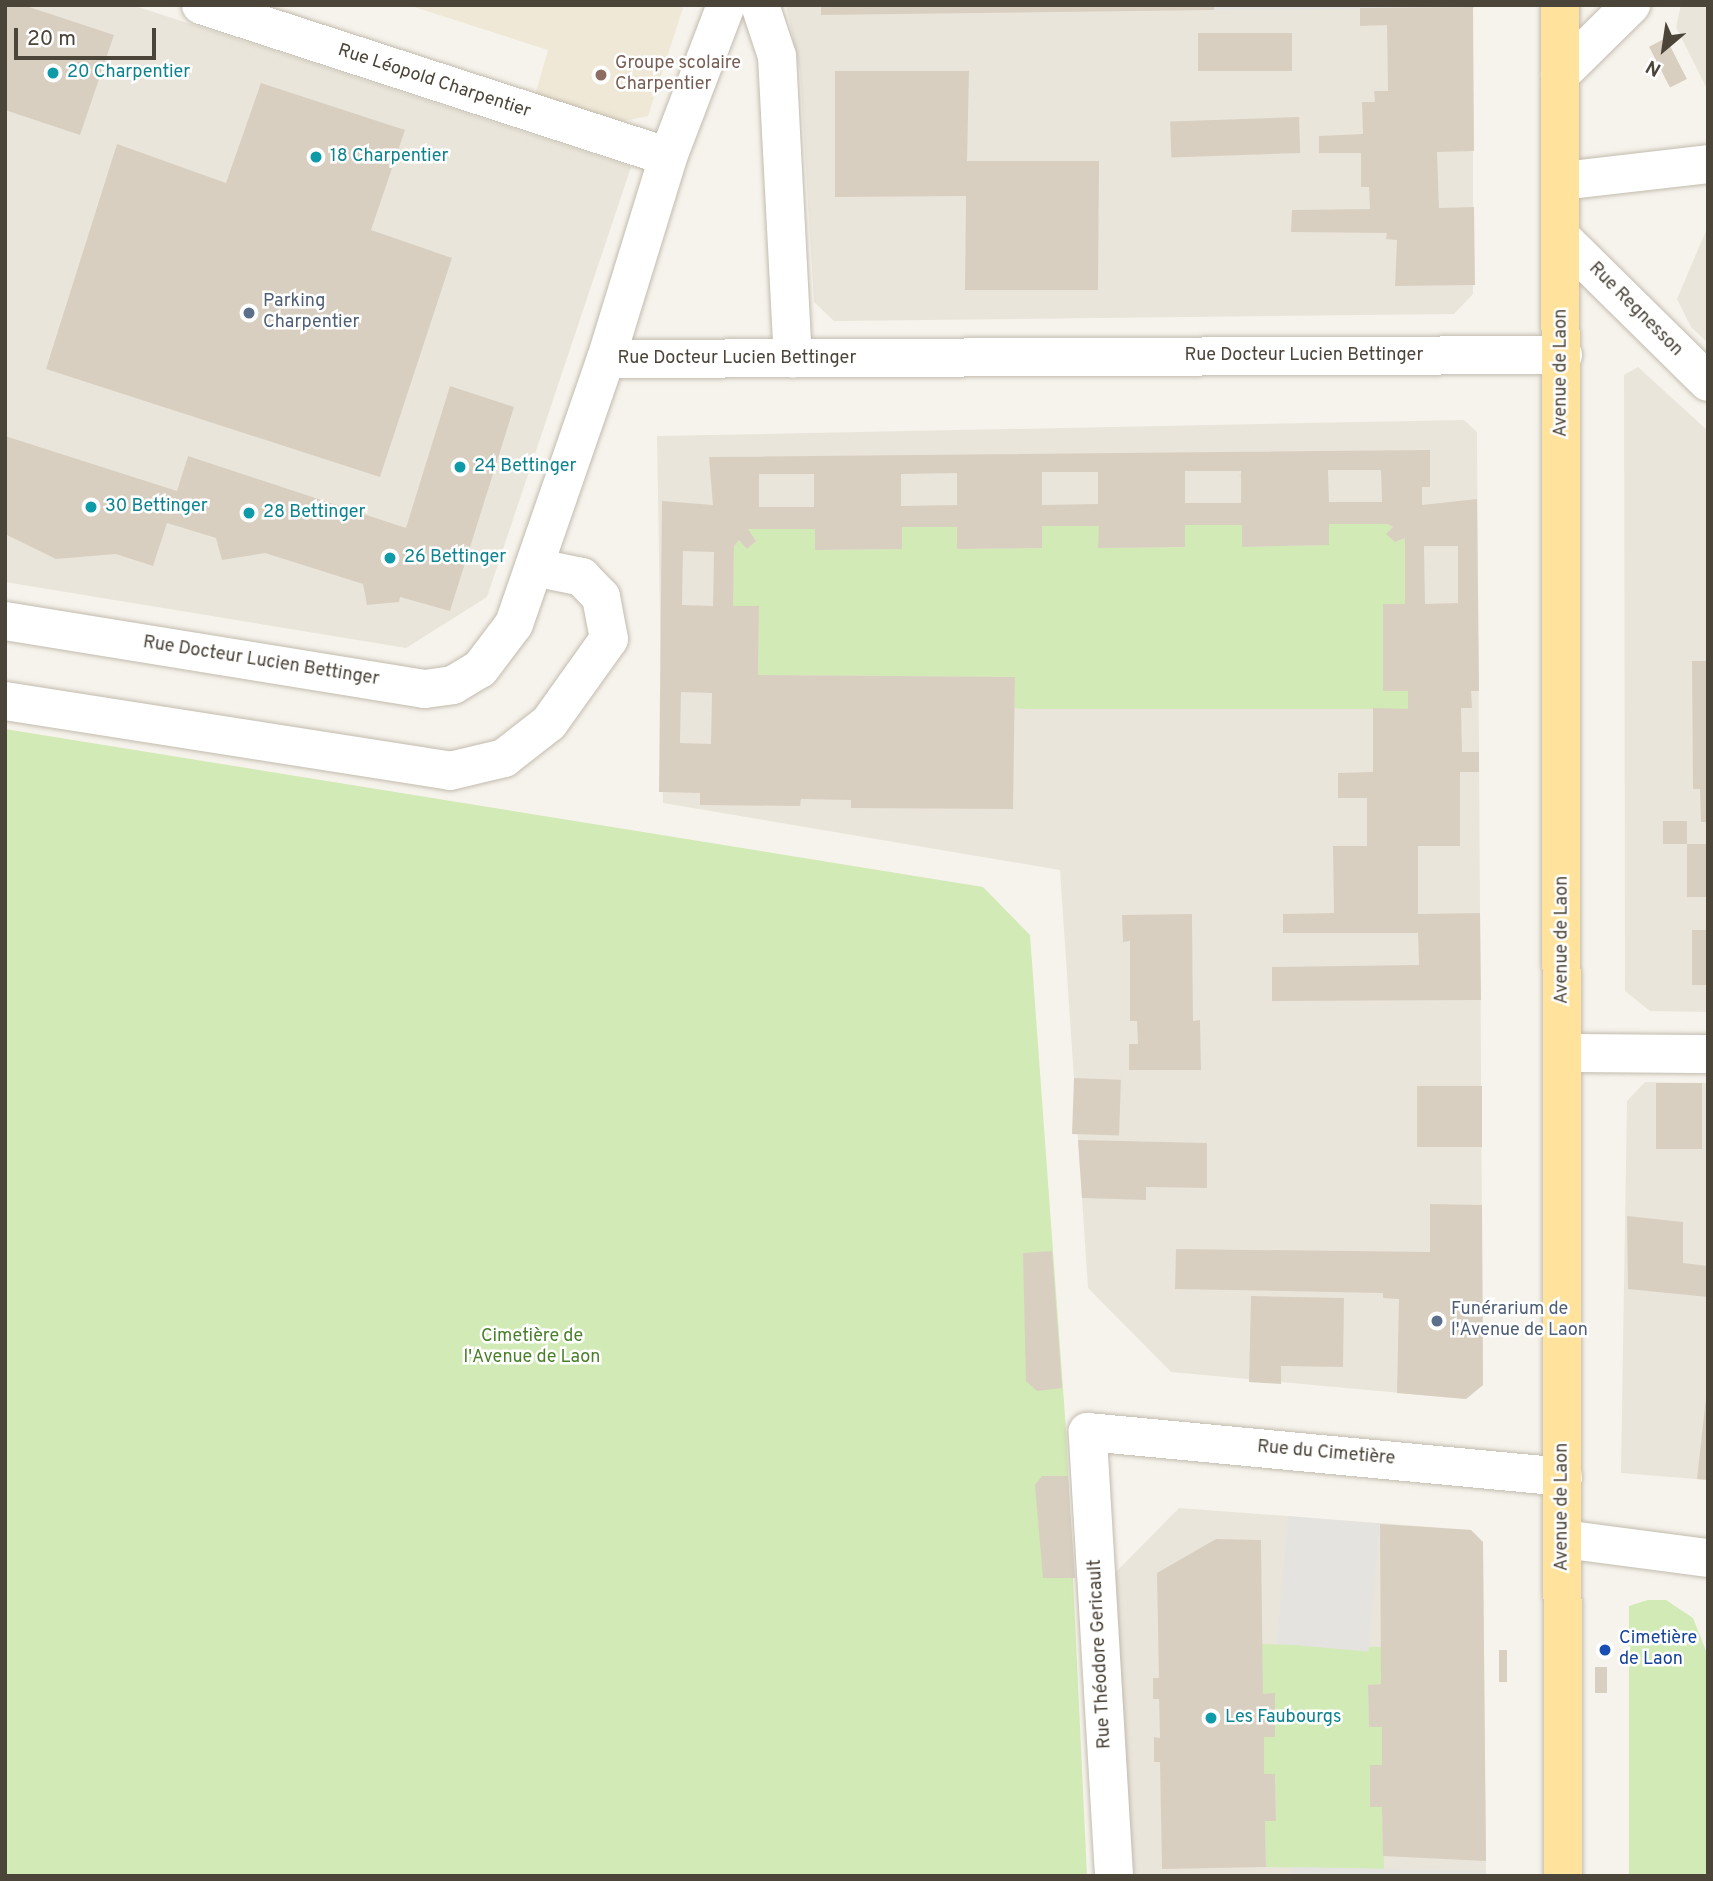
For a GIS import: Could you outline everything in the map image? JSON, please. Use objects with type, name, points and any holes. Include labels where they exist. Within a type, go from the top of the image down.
[{"type":"main road","name":"Avenue de Laon","points":[[1560,5],[1563,355],[1563,1876]]},
{"type":"street","name":"Rue Léopold Charpentier","points":[[201,5],[668,157]]},
{"type":"street","points":[[606,359],[668,157],[726,5]]},
{"type":"street","points":[[760,5],[777,56],[793,359]]},
{"type":"street","points":[[1560,75],[1631,5]]},
{"type":"street","points":[[1562,181],[1708,164]]},
{"type":"street","name":"Rue Regnesson","points":[[1562,238],[1708,382]]},
{"type":"street","name":"Rue Docteur Lucien Bettinger","points":[[5,621],[425,689],[453,685],[480,669],[500,647],[534,567],[606,359],[1563,355]]},
{"type":"street","points":[[5,701],[450,771],[504,758],[549,723],[609,639],[601,597],[582,577],[534,567]]},
{"type":"street","points":[[1563,1053],[1708,1054]]},
{"type":"street","name":"Rue du Cimetière","points":[[1088,1432],[1563,1477]]},
{"type":"street","name":"Rue Théodore Gericault","points":[[1088,1432],[1114,1876]]},
{"type":"street","points":[[1563,1539],[1708,1558]]},
{"type":"shaded area","points":[[5,5],[132,5],[631,167],[487,597],[406,648],[5,582]]},
{"type":"shaded area","name":"Groupe scolaire Charpentier","points":[[408,5],[684,5],[648,116],[609,124],[534,99],[548,50]]},
{"type":"shaded area","points":[[786,5],[1473,5],[1473,294],[1454,314],[834,321],[814,302],[800,72]]},
{"type":"shaded area","points":[[1214,5],[1474,5],[1474,8],[1214,10]]},
{"type":"shaded area","points":[[1681,5],[1708,5],[1708,91],[1676,27]]},
{"type":"shaded area","points":[[1708,226],[1708,343],[1691,327],[1677,299]]},
{"type":"shaded area","points":[[1638,367],[1708,431],[1708,1012],[1650,1011],[1625,991],[1624,375]]},
{"type":"shaded area","points":[[1464,420],[1477,432],[1483,1385],[1466,1399],[1171,1372],[1088,1288],[1060,870],[663,803],[657,436]]},
{"type":"shaded area","points":[[1645,1082],[1708,1083],[1708,1480],[1621,1473],[1627,1101]]},
{"type":"shaded area","name":"Les Faubourgs","points":[[1179,1508],[1471,1530],[1483,1542],[1486,1876],[1134,1876],[1112,1576]]},
{"type":"shaded area","points":[[1288,1516],[1380,1524],[1368,1652],[1277,1644]]},
{"type":"shaded area","points":[[1293,1867],[1486,1871],[1486,1876],[1292,1876]]},
{"type":"green space","points":[[1329,524],[1388,524],[1393,527],[1387,534],[1395,542],[1405,538],[1405,604],[1383,604],[1383,691],[1408,691],[1408,709],[1027,709],[1015,708],[1015,677],[758,675],[759,607],[733,606],[734,546],[739,540],[747,549],[756,541],[748,529],[815,529],[815,550],[901,549],[902,527],[957,527],[958,549],[1042,548],[1042,526],[1099,526],[1099,548],[1185,547],[1185,525],[1242,525],[1242,547],[1328,545]]},
{"type":"green space","name":"Cimetière de l'Avenue de Laon","points":[[5,729],[983,887],[1030,935],[1066,1430],[1087,1876],[5,1876]]},
{"type":"green space","points":[[1648,1600],[1666,1600],[1693,1618],[1708,1656],[1708,1876],[1629,1876],[1629,1606]]},
{"type":"green space","points":[[1262,1644],[1381,1647],[1381,1684],[1368,1685],[1369,1727],[1382,1727],[1382,1765],[1370,1765],[1370,1807],[1382,1807],[1384,1869],[1266,1867],[1265,1821],[1276,1821],[1275,1774],[1264,1774],[1264,1737],[1275,1736],[1275,1694],[1263,1694]]},
{"type":"building","name":"20 Charpentier","points":[[5,5],[23,5],[114,35],[80,135],[5,110]]},
{"type":"building","points":[[821,5],[1214,5],[1214,10],[821,15]]},
{"type":"building","points":[[1473,7],[1474,151],[1437,152],[1439,208],[1474,207],[1475,285],[1395,286],[1397,240],[1386,239],[1387,233],[1291,232],[1292,210],[1370,209],[1369,187],[1361,187],[1361,153],[1319,153],[1319,136],[1363,134],[1362,102],[1375,102],[1374,91],[1388,91],[1387,25],[1360,26],[1360,8]]},
{"type":"building","points":[[1198,33],[1292,33],[1292,71],[1198,71]]},
{"type":"building","points":[[1666,38],[1687,79],[1670,88],[1649,47]]},
{"type":"building","points":[[835,71],[969,71],[967,161],[1099,161],[1098,290],[965,290],[966,196],[835,197]]},
{"type":"building","name":"Parking Charpentier","points":[[261,83],[405,130],[371,230],[452,258],[380,477],[46,369],[117,144],[226,183]]},
{"type":"building","points":[[1299,117],[1300,153],[1171,157],[1170,122]]},
{"type":"building","points":[[450,386],[514,407],[450,611],[400,597],[399,602],[367,605],[363,584],[265,553],[222,560],[216,538],[167,523],[153,566],[116,554],[56,559],[5,534],[5,436],[177,491],[188,456],[406,528]]},
{"type":"building","points":[[1430,450],[1430,487],[1422,487],[1422,505],[1477,499],[1479,691],[1471,691],[1472,708],[1461,708],[1462,752],[1479,752],[1479,772],[1460,772],[1460,846],[1418,846],[1418,914],[1480,913],[1481,1000],[1272,1001],[1272,967],[1419,965],[1418,933],[1283,933],[1283,914],[1334,913],[1333,846],[1367,846],[1367,798],[1338,798],[1338,773],[1373,772],[1373,708],[1408,709],[1408,691],[1383,691],[1383,604],[1405,604],[1405,538],[1395,542],[1386,534],[1393,527],[1388,524],[1329,524],[1329,545],[1242,547],[1242,525],[1185,525],[1185,547],[1098,548],[1099,526],[1042,526],[1042,548],[957,549],[957,527],[902,527],[902,549],[815,550],[815,529],[748,529],[756,541],[747,549],[739,540],[734,546],[733,606],[759,606],[758,675],[1015,677],[1013,809],[851,808],[851,800],[801,799],[800,806],[700,805],[700,793],[659,792],[662,501],[713,505],[709,457]],"holes":[[[1328,470],[1381,470],[1382,502],[1329,502]],[[1185,471],[1241,471],[1241,503],[1185,503]],[[1042,472],[1098,472],[1098,504],[1042,505]],[[957,473],[957,505],[901,506],[901,474]],[[759,474],[814,474],[814,507],[759,507]],[[1424,546],[1458,546],[1458,603],[1425,604]],[[683,551],[714,552],[713,606],[682,605]],[[681,692],[712,693],[711,744],[680,743]]]},
{"type":"building","points":[[1692,661],[1708,661],[1708,822],[1701,822],[1700,789],[1693,789]]},
{"type":"building","points":[[1663,821],[1687,821],[1687,844],[1663,844]]},
{"type":"building","points":[[1687,844],[1708,844],[1708,897],[1687,897]]},
{"type":"building","points":[[1192,914],[1193,1021],[1200,1020],[1201,1070],[1129,1070],[1129,1044],[1138,1044],[1137,1021],[1130,1021],[1130,941],[1123,942],[1122,915]]},
{"type":"building","points":[[1692,930],[1708,930],[1708,985],[1692,985]]},
{"type":"building","points":[[1074,1078],[1121,1080],[1119,1136],[1072,1134]]},
{"type":"building","points":[[1656,1083],[1702,1083],[1702,1149],[1656,1149]]},
{"type":"building","points":[[1417,1086],[1482,1086],[1482,1147],[1417,1147]]},
{"type":"building","points":[[1078,1140],[1207,1143],[1207,1188],[1146,1187],[1146,1200],[1082,1198]]},
{"type":"building","points":[[1430,1204],[1482,1205],[1483,1385],[1466,1399],[1397,1393],[1399,1299],[1383,1298],[1383,1293],[1175,1289],[1176,1249],[1430,1252]]},
{"type":"building","points":[[1627,1216],[1683,1222],[1683,1263],[1708,1266],[1708,1297],[1628,1289]]},
{"type":"building","points":[[1052,1251],[1062,1388],[1037,1391],[1026,1381],[1023,1253]]},
{"type":"building","points":[[1251,1296],[1344,1298],[1343,1367],[1281,1366],[1281,1384],[1249,1382]]},
{"type":"building","points":[[1708,1398],[1708,1480],[1697,1479]]},
{"type":"building","points":[[1042,1476],[1068,1476],[1075,1578],[1043,1578],[1035,1485]]},
{"type":"building","name":"Les Faubourgs","points":[[1380,1524],[1471,1530],[1483,1542],[1486,1861],[1383,1856],[1382,1807],[1370,1807],[1370,1765],[1382,1765],[1382,1727],[1369,1727],[1368,1685],[1381,1684]]},
{"type":"building","name":"Les Faubourgs","points":[[1216,1539],[1261,1540],[1263,1694],[1275,1693],[1275,1737],[1264,1737],[1264,1774],[1275,1774],[1276,1821],[1265,1821],[1266,1867],[1162,1869],[1160,1762],[1154,1762],[1154,1737],[1160,1738],[1159,1699],[1153,1699],[1153,1678],[1159,1678],[1157,1573]]},
{"type":"building","points":[[1499,1650],[1507,1650],[1507,1682],[1499,1682]]},
{"type":"building","points":[[1595,1667],[1607,1667],[1607,1693],[1595,1693]]},
{"type":"place","name":"20 Charpentier","points":[[53,73]]},
{"type":"place","name":"Groupe scolaire Charpentier","points":[[601,75]]},
{"type":"place","name":"18 Charpentier","points":[[316,157]]},
{"type":"place","name":"Parking Charpentier","points":[[249,313]]},
{"type":"place","name":"24 Bettinger","points":[[460,467]]},
{"type":"place","name":"30 Bettinger","points":[[91,507]]},
{"type":"place","name":"28 Bettinger","points":[[249,513]]},
{"type":"place","name":"26 Bettinger","points":[[390,558]]},
{"type":"place","name":"Funérarium de l'Avenue de Laon","points":[[1437,1321]]},
{"type":"place","name":"Cimetière de Laon","points":[[1605,1650]]},
{"type":"place","name":"Les Faubourgs","points":[[1211,1718]]}]
